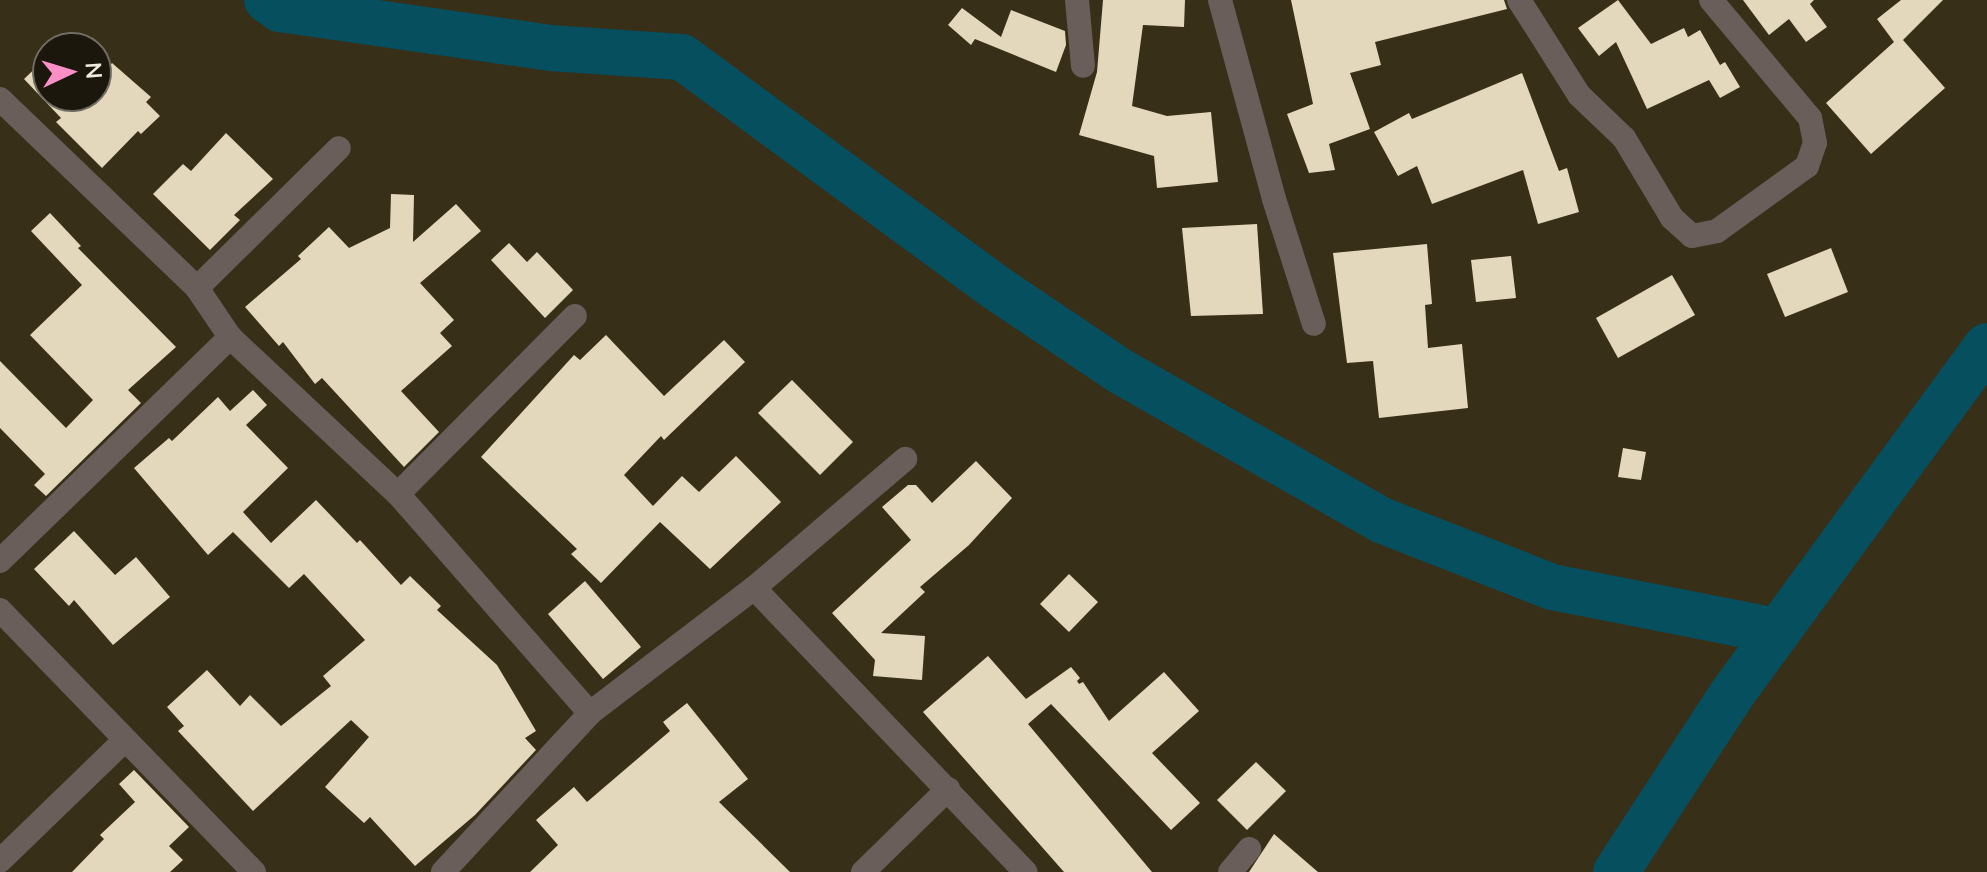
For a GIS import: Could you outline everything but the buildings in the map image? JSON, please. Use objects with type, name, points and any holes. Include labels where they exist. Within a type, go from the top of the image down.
[{"type":"street","points":[[1077,0],[1083,66]]},
{"type":"street","points":[[1220,0],[1274,199],[1314,324]]},
{"type":"street","points":[[1519,0],[1579,95],[1624,138],[1672,218],[1692,236],[1717,231],[1807,166],[1815,143],[1810,118],[1711,0]]},
{"type":"street","points":[[0,99],[197,288],[230,337],[398,494],[590,713]]},
{"type":"street","points":[[197,288],[339,148]]},
{"type":"street","points":[[398,494],[575,316]]},
{"type":"street","points":[[0,561],[230,337]]},
{"type":"street","points":[[443,872],[590,713],[754,588],[905,459]]},
{"type":"street","points":[[754,588],[1025,872]]},
{"type":"street","points":[[0,610],[254,872]]},
{"type":"street","points":[[0,861],[125,740]]},
{"type":"street","points":[[863,872],[948,789]]},
{"type":"street","points":[[1230,872],[1249,849]]},
{"type":"waterway","points":[[267,0],[280,9],[550,48],[682,57],[995,287],[1120,371],[1381,520],[1552,587],[1777,631]]},
{"type":"waterway","points":[[1616,872],[1732,694],[1987,346]]}]
